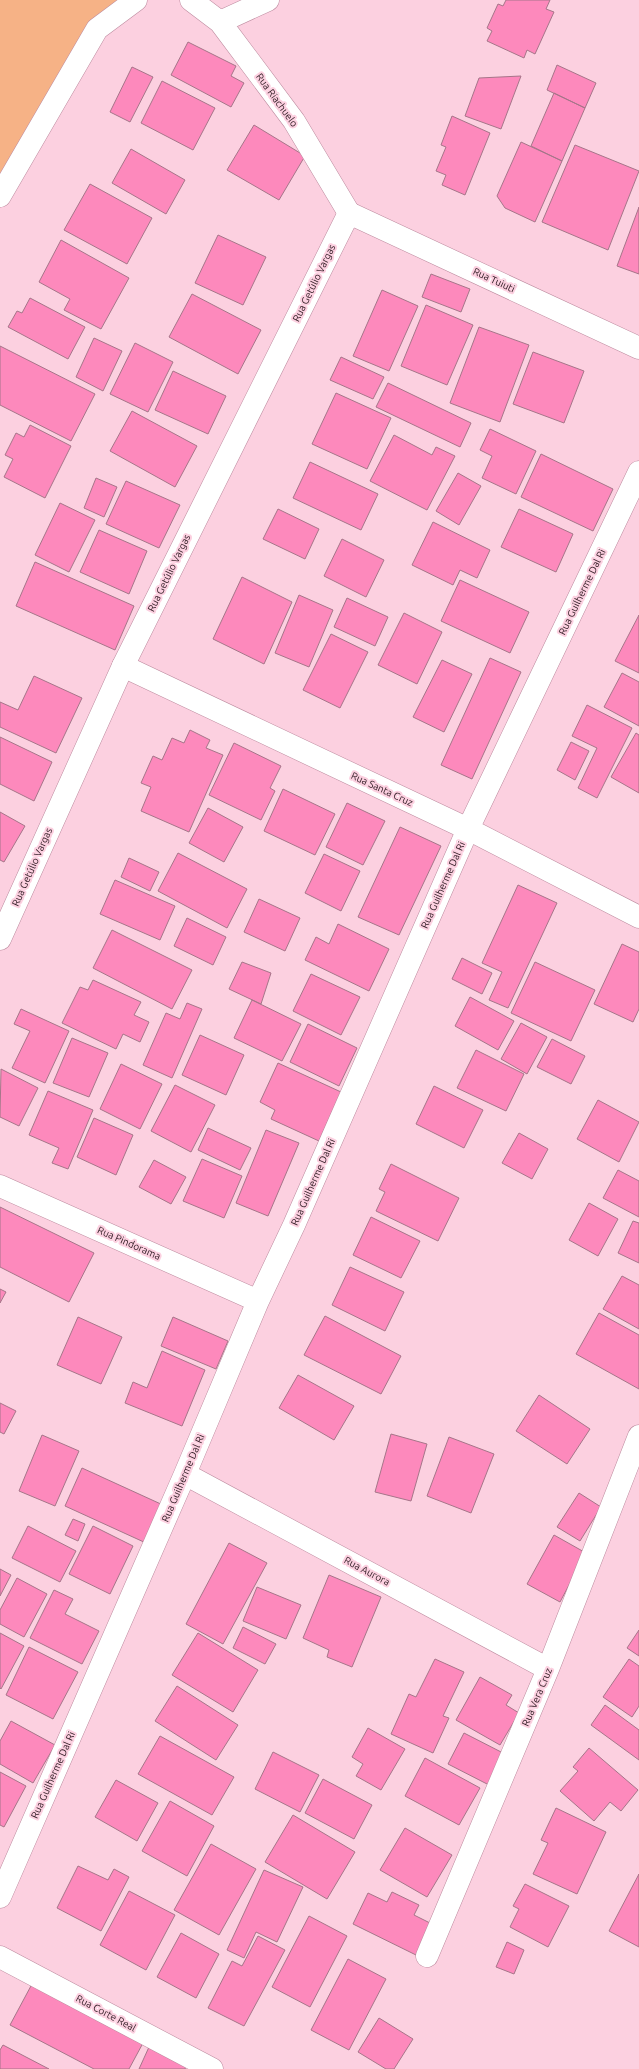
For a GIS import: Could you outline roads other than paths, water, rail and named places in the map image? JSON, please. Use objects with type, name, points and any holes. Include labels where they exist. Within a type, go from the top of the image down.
[{"type":"street","points":[[0,196],[98,29],[136,0]]},
{"type":"street","name":"Rua Riachuelo","points":[[191,0],[220,22],[294,121],[349,213]]},
{"type":"street","points":[[220,22],[268,0]]},
{"type":"street","name":"Rua Tuiuti","points":[[349,213],[639,348]]},
{"type":"street","name":"Rua Getúlio Vargas","points":[[0,939],[123,666],[349,213]]},
{"type":"street","name":"Rua Guilherme Dal Ri","points":[[0,1897],[186,1474],[258,1301],[294,1225],[468,829],[639,472]]},
{"type":"street","name":"Rua Santa Cruz","points":[[123,666],[468,829],[639,916]]},
{"type":"street","name":"Rua Pindorama","points":[[0,1186],[258,1301]]},
{"type":"street","name":"Rua Vera Cruz","points":[[428,1956],[548,1669],[639,1436]]},
{"type":"street","name":"Rua Aurora","points":[[186,1474],[548,1669]]},
{"type":"street","name":"Rua Corte Real","points":[[0,1957],[212,2069]]}]
